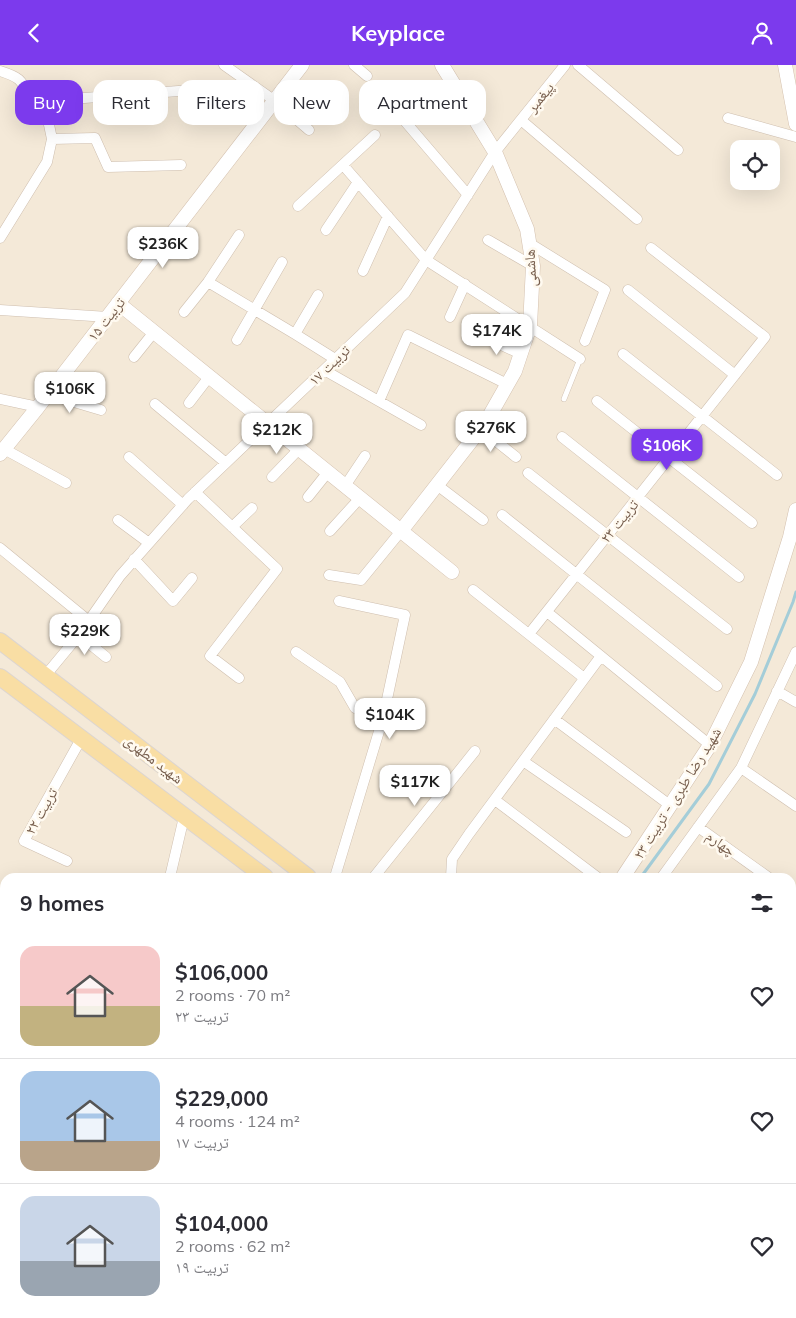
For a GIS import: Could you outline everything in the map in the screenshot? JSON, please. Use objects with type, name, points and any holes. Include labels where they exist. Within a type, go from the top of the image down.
[{"type":"main road","name":"شهید مطهری","points":[[0,641],[303,873]]},
{"type":"main road","name":"شهید مطهری","points":[[0,677],[260,873]]},
{"type":"main road","points":[[249,865],[265,845]]},
{"type":"street","points":[[224,65],[274,100]]},
{"type":"street","name":"تربیت ۱۵","points":[[291,80],[302,65]]},
{"type":"street","points":[[354,65],[367,76]]},
{"type":"street","name":"هاشمی","points":[[402,531],[481,429],[515,371],[530,326],[533,266],[527,229],[495,152],[442,65]]},
{"type":"street","name":"پیغمبر","points":[[495,152],[565,65]]},
{"type":"street","points":[[578,65],[678,150]]},
{"type":"street","points":[[785,65],[796,124]]},
{"type":"street","points":[[0,71],[15,75],[21,80]]},
{"type":"street","points":[[83,98],[178,91]]},
{"type":"street","name":"تربیت ۱۵","points":[[2,451],[274,102]]},
{"type":"street","points":[[728,118],[796,137]]},
{"type":"street","points":[[521,120],[637,219]]},
{"type":"street","points":[[0,238],[47,162],[52,139],[49,125]]},
{"type":"street","points":[[303,125],[309,130]]},
{"type":"street","points":[[408,125],[468,195]]},
{"type":"street","points":[[298,206],[374,135]]},
{"type":"street","points":[[52,139],[95,137],[108,167],[181,165]]},
{"type":"street","name":"تربیت ۱۷","points":[[45,676],[79,635],[120,576],[195,492],[405,293],[495,152]]},
{"type":"street","points":[[343,165],[426,260],[580,359]]},
{"type":"street","points":[[326,230],[358,182]]},
{"type":"street","points":[[363,271],[388,216]]},
{"type":"street","points":[[184,312],[208,282],[240,235]]},
{"type":"street","points":[[488,240],[533,266]]},
{"type":"street","points":[[529,243],[605,290],[585,341]]},
{"type":"street","name":"تربیت ۲۳","points":[[529,634],[765,337],[651,248]]},
{"type":"street","points":[[237,340],[282,262]]},
{"type":"street","points":[[208,282],[335,359]]},
{"type":"street","points":[[450,317],[465,284]]},
{"type":"street","points":[[628,290],[735,375]]},
{"type":"street","points":[[295,334],[318,295]]},
{"type":"street","points":[[118,303],[452,572]]},
{"type":"street","points":[[0,310],[108,317]]},
{"type":"street","points":[[134,357],[154,332]]},
{"type":"street","points":[[379,401],[408,335],[507,385]]},
{"type":"street","points":[[484,337],[521,354]]},
{"type":"street","points":[[623,353],[777,475]]},
{"type":"street","points":[[324,370],[421,425]]},
{"type":"street","points":[[189,403],[209,377]]},
{"type":"street","points":[[47,394],[101,411]]},
{"type":"street","points":[[0,399],[38,407]]},
{"type":"street","points":[[597,401],[752,523]]},
{"type":"street","points":[[155,404],[226,463]]},
{"type":"street","points":[[481,429],[516,457]]},
{"type":"street","points":[[562,437],[739,577]]},
{"type":"street","points":[[272,477],[300,449]]},
{"type":"street","points":[[2,451],[66,483]]},
{"type":"street","points":[[345,486],[365,456]]},
{"type":"street","points":[[129,457],[183,505]]},
{"type":"street","points":[[308,497],[328,472]]},
{"type":"street","points":[[528,473],[726,629]]},
{"type":"street","points":[[437,485],[482,520]]},
{"type":"street","points":[[195,492],[277,569],[210,656],[239,678]]},
{"type":"street","points":[[330,531],[360,498]]},
{"type":"street","points":[[232,527],[252,508]]},
{"type":"street","name":"شهید رضا طبری - تربیت ۲۳","points":[[626,873],[710,745],[751,662],[794,528],[796,510]]},
{"type":"street","points":[[502,515],[717,685]]},
{"type":"street","points":[[118,520],[148,543]]},
{"type":"street","points":[[329,575],[361,581],[402,531]]},
{"type":"street","points":[[0,548],[89,621]]},
{"type":"street","points":[[134,559],[172,601],[192,578]]},
{"type":"street","points":[[473,591],[584,678]]},
{"type":"street","points":[[336,873],[383,718],[405,615],[339,601]]},
{"type":"street","points":[[547,612],[710,745]]},
{"type":"street","points":[[79,635],[106,657]]},
{"type":"street","points":[[665,873],[741,768],[796,652]]},
{"type":"street","points":[[296,653],[340,682],[355,708],[383,718]]},
{"type":"street","points":[[451,873],[452,859],[600,656]]},
{"type":"street","points":[[777,691],[796,702]]},
{"type":"street","points":[[554,719],[671,806]]},
{"type":"street","name":"تربیت ۲۲","points":[[67,861],[24,841],[81,739]]},
{"type":"street","points":[[377,873],[475,751]]},
{"type":"street","points":[[523,761],[626,832]]},
{"type":"street","points":[[741,768],[796,806]]},
{"type":"street","points":[[494,800],[592,873]]},
{"type":"street","points":[[171,873],[184,817]]},
{"type":"street","name":"چهارم","points":[[698,827],[762,873]]},
{"type":"lane","points":[[564,399],[580,359]]},
{"type":"shaded area","points":[[0,65],[796,65],[796,873],[0,873]]},
{"type":"waterway","points":[[644,873],[709,784],[755,694],[796,592]]}]
